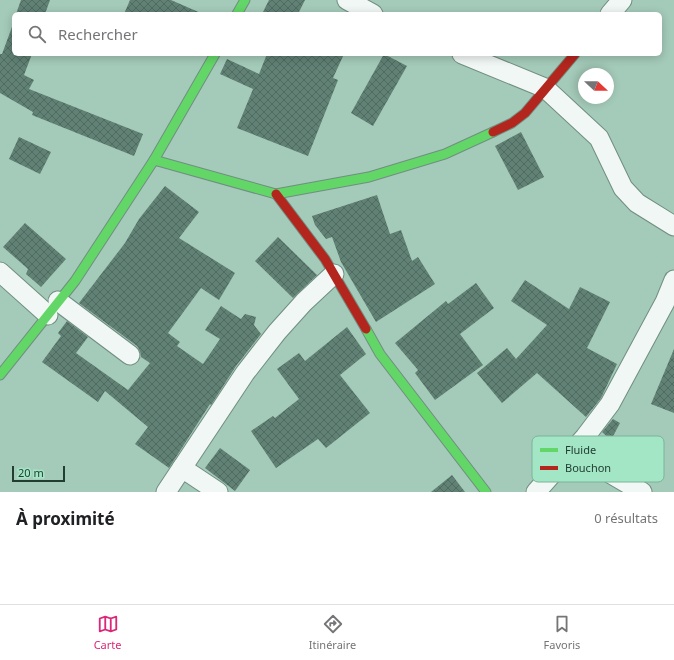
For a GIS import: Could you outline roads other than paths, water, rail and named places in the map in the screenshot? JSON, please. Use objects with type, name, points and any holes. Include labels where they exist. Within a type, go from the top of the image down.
[{"type":"street","points":[[238,12],[245,0]]},
{"type":"street","points":[[347,0],[369,12]]},
{"type":"street","points":[[612,12],[622,0]]},
{"type":"street","points":[[0,375],[75,281],[154,160],[214,56]]},
{"type":"street","points":[[467,56],[545,88],[599,138],[623,188],[637,203],[674,226]]},
{"type":"street","points":[[154,160],[276,194],[369,177],[445,154],[512,123],[525,113],[573,56]]},
{"type":"street","points":[[276,194],[325,259],[380,354],[486,492]]},
{"type":"street","points":[[0,272],[53,308],[130,355]]},
{"type":"street","points":[[166,492],[245,373],[304,302],[334,274]]},
{"type":"street","points":[[584,436],[610,404],[665,302],[674,280]]},
{"type":"street","points":[[182,468],[218,492]]},
{"type":"street","points":[[536,492],[545,482]]},
{"type":"street","points":[[625,482],[642,492]]}]
